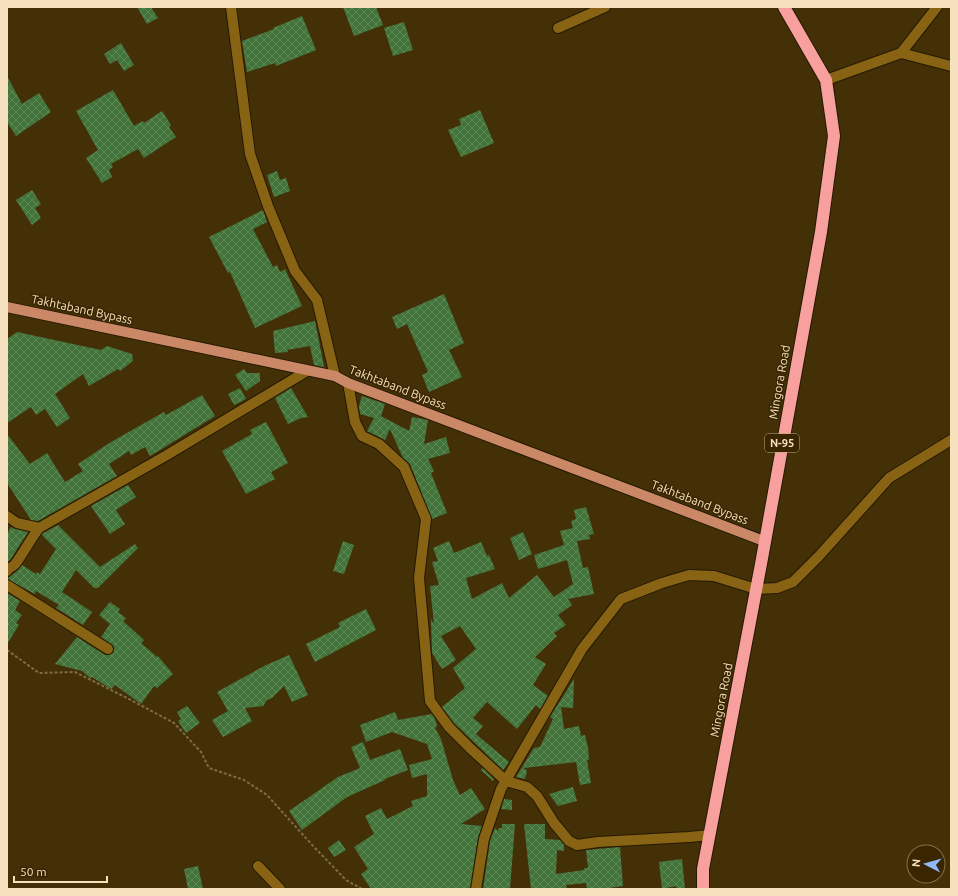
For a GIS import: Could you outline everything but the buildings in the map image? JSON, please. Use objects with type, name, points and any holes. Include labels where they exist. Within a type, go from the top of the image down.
[{"type":"highway","name":"Mingora Road","points":[[703,889],[703,869],[821,232],[834,136],[826,80],[784,7]]},
{"type":"main road","name":"Takhtaband Bypass","points":[[7,307],[335,376],[348,383],[764,541]]},
{"type":"street","points":[[231,7],[250,154],[268,206],[295,272],[317,300],[335,376]]},
{"type":"street","points":[[558,28],[605,7]]},
{"type":"street","points":[[826,80],[901,53],[937,7]]},
{"type":"street","points":[[901,53],[951,66]]},
{"type":"street","points":[[7,571],[9,568],[15,566],[28,543],[39,528],[167,455],[307,371]]},
{"type":"street","points":[[348,383],[355,422],[362,436],[379,444],[404,467],[426,519],[420,578],[430,701],[449,727],[506,781],[528,787],[537,796],[554,823],[570,841],[577,845],[598,842],[710,835]]},
{"type":"street","points":[[476,889],[484,839],[501,789],[582,649],[621,599],[662,583],[689,575],[714,576],[756,589],[777,588],[793,582],[819,556],[889,478],[951,440]]},
{"type":"street","points":[[7,516],[17,523],[39,528]]},
{"type":"street","points":[[7,585],[108,649]]},
{"type":"street","points":[[258,866],[280,889]]},
{"type":"path","points":[[7,650],[39,673],[75,672],[174,723],[201,752],[209,768],[244,780],[267,795],[346,880],[362,889]]}]
